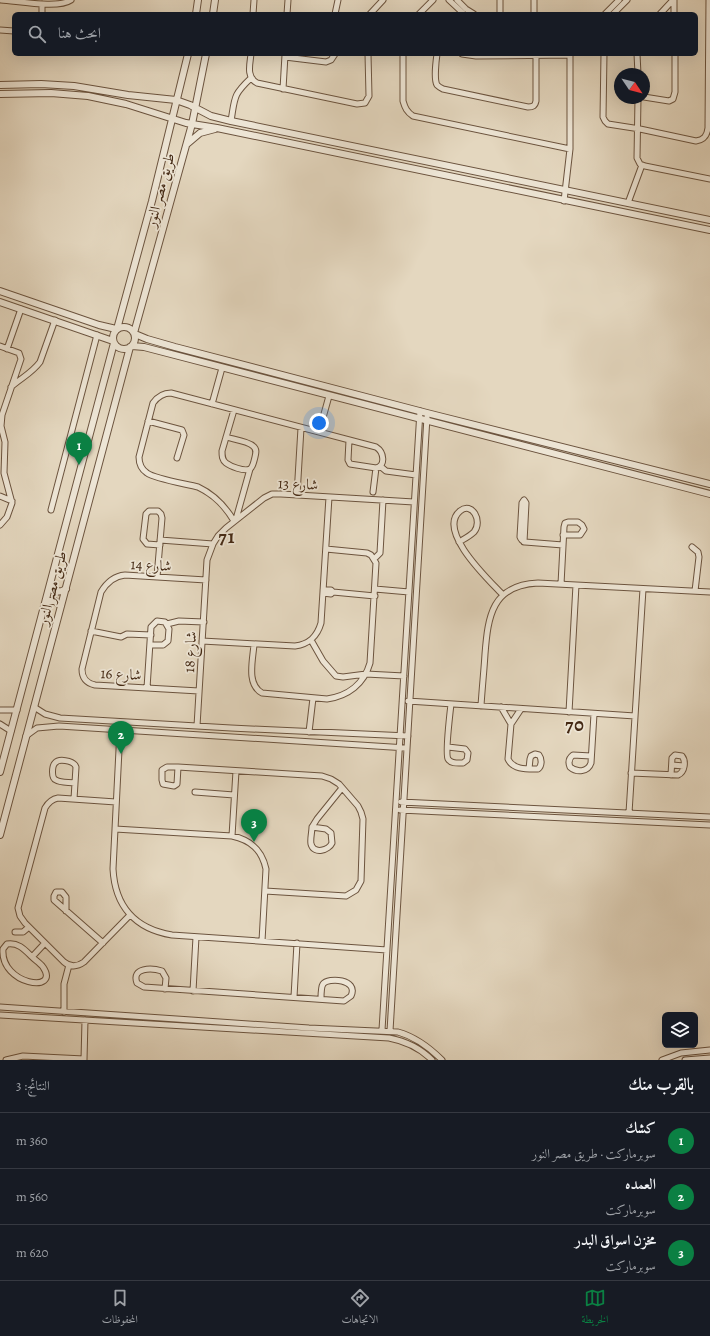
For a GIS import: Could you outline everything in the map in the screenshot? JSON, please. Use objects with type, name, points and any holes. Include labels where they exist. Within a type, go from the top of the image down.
[{"type":"street","points":[[1,0],[42,4],[55,4],[68,2],[71,0]]},
{"type":"street","points":[[196,12],[198,0]]},
{"type":"street","points":[[213,12],[215,0]]},
{"type":"street","points":[[253,12],[254,0]]},
{"type":"street","points":[[287,12],[288,0]]},
{"type":"street","points":[[335,12],[338,0]]},
{"type":"street","points":[[372,12],[383,0]]},
{"type":"street","points":[[421,12],[433,0]]},
{"type":"street","points":[[449,0],[462,12]]},
{"type":"street","points":[[457,0],[472,12]]},
{"type":"street","points":[[500,0],[500,12]]},
{"type":"street","points":[[534,0],[534,12]]},
{"type":"street","points":[[607,12],[619,0]]},
{"type":"street","points":[[615,12],[627,0]]},
{"type":"street","points":[[662,12],[673,0]]},
{"type":"street","points":[[673,0],[674,12]]},
{"type":"street","points":[[604,56],[603,117],[605,121],[612,126],[638,129],[696,141],[701,140],[707,133],[709,115],[709,0]]},
{"type":"street","points":[[42,4],[42,12]]},
{"type":"street","points":[[0,30],[12,31]]},
{"type":"street","name":"طريق مصر النور","points":[[116,329],[152,201],[187,56]]},
{"type":"street","name":"طريق مصر النور","points":[[134,333],[192,124],[206,56]]},
{"type":"street","points":[[251,56],[251,78],[257,83],[361,104],[365,103],[369,96],[368,56]]},
{"type":"street","points":[[282,89],[285,56],[326,62],[331,60],[334,56]]},
{"type":"street","points":[[403,56],[404,107],[413,116],[570,149]]},
{"type":"street","points":[[436,56],[436,79],[439,87],[528,107],[535,105],[536,101],[536,56]]},
{"type":"street","points":[[564,201],[570,149],[570,56]]},
{"type":"street","points":[[638,56],[638,68]]},
{"type":"street","points":[[650,98],[670,101],[673,99],[675,92],[675,56]]},
{"type":"street","points":[[231,121],[237,91],[251,78]]},
{"type":"street","points":[[0,85],[41,84],[74,86],[128,95],[176,100],[185,102],[210,116],[231,121],[710,220]]},
{"type":"street","points":[[0,94],[51,93],[88,96],[126,104],[192,124],[710,230]]},
{"type":"street","points":[[638,104],[638,161],[642,165],[710,179]]},
{"type":"street","points":[[185,145],[200,133],[217,128]]},
{"type":"street","points":[[628,204],[642,165]]},
{"type":"street","points":[[549,197],[551,187]]},
{"type":"street","points":[[0,291],[106,327],[116,329],[125,326],[130,328],[134,333],[147,339],[420,411],[710,484]]},
{"type":"street","points":[[0,302],[100,336],[113,342],[121,349],[131,347],[144,348],[710,494]]},
{"type":"street","points":[[7,349],[21,309]]},
{"type":"street","points":[[10,388],[30,374],[40,362],[55,320]]},
{"type":"street","points":[[51,510],[100,336],[106,327]]},
{"type":"street","points":[[113,342],[113,335],[116,329]]},
{"type":"street","points":[[131,347],[135,339],[134,333]]},
{"type":"street","points":[[144,348],[144,344],[147,339]]},
{"type":"street","name":"طريق مصر النور","points":[[0,772],[113,342]]},
{"type":"street","points":[[0,346],[19,353],[21,359],[2,415],[1,426],[4,473],[12,506],[8,517],[0,525]]},
{"type":"street","name":"طريق مصر النور","points":[[0,835],[131,347]]},
{"type":"street","points":[[212,404],[222,368]]},
{"type":"street","points":[[235,520],[222,504],[198,487],[150,475],[140,466],[139,457],[148,421],[153,403],[159,396],[163,394],[171,394],[379,449],[383,455],[382,463],[378,467],[373,500]]},
{"type":"street","points":[[319,432],[329,396]]},
{"type":"street","points":[[234,410],[222,455],[224,461],[230,465],[245,470],[250,469]]},
{"type":"street","points":[[382,1030],[420,411]]},
{"type":"street","points":[[390,1031],[428,413]]},
{"type":"street","points":[[148,421],[182,430],[184,435],[177,458]]},
{"type":"street","points":[[297,495],[301,428]]},
{"type":"street","points":[[226,437],[249,443],[254,447],[256,452],[235,520]]},
{"type":"street","points":[[349,440],[348,460],[350,464],[378,467],[386,471],[416,475]]},
{"type":"street","name":"شارع 13","points":[[206,580],[208,556],[212,544],[218,536],[235,520],[260,500],[268,496],[276,494],[414,502]]},
{"type":"street","points":[[0,496],[12,501]]},
{"type":"street","points":[[202,642],[300,646],[316,636],[321,623],[329,497]]},
{"type":"street","points":[[374,559],[379,555],[380,550],[383,500]]},
{"type":"street","points":[[524,542],[526,503],[524,500],[522,503],[520,537],[524,542],[563,545]]},
{"type":"street","points":[[459,542],[474,532],[477,526],[477,515],[468,508],[461,510],[455,521],[455,529],[459,542],[465,552],[503,595]]},
{"type":"street","points":[[158,577],[160,543],[162,518],[161,514],[158,512],[151,510],[147,512],[143,540],[147,544],[160,543],[212,544]]},
{"type":"street","points":[[561,584],[563,535]]},
{"type":"street","points":[[692,547],[696,550],[698,557],[696,591]]},
{"type":"street","points":[[254,644],[252,680],[258,691],[266,694],[327,699],[341,696],[354,688],[366,674],[370,663],[377,566],[374,559],[367,553],[326,549]]},
{"type":"street","name":"شارع 14","points":[[101,592],[108,582],[119,576],[125,575],[206,580]]},
{"type":"street","name":"شارع 18","points":[[197,726],[206,580]]},
{"type":"street","points":[[481,706],[489,621],[495,607],[503,595],[510,590],[524,585],[538,583],[710,592]]},
{"type":"street","points":[[569,712],[576,585]]},
{"type":"street","points":[[50,586],[52,589],[59,592],[66,589]]},
{"type":"street","points":[[375,589],[409,592]]},
{"type":"street","points":[[629,813],[643,589]]},
{"type":"street","name":"شارع 16","points":[[101,592],[82,669],[85,680],[95,685],[199,691]]},
{"type":"street","points":[[323,592],[331,594],[333,592],[375,596]]},
{"type":"street","points":[[45,604],[48,601],[55,601],[61,606]]},
{"type":"street","points":[[167,624],[179,620],[204,622]]},
{"type":"street","points":[[147,688],[151,627],[154,623],[162,621],[167,624],[169,629],[166,643],[161,645],[150,645]]},
{"type":"street","points":[[92,631],[121,637],[128,634],[151,636]]},
{"type":"street","points":[[311,640],[323,661],[336,676],[343,677],[366,674],[404,676]]},
{"type":"street","points":[[309,732],[312,698]]},
{"type":"street","points":[[402,700],[635,716]]},
{"type":"street","points":[[448,747],[466,749],[468,752],[467,760],[463,763],[453,762],[450,761],[447,756],[451,704]]},
{"type":"street","points":[[34,707],[45,714],[55,717],[230,728],[408,736]]},
{"type":"street","points":[[501,707],[511,724]]},
{"type":"street","points":[[521,709],[511,724],[508,759],[510,764],[515,767],[529,768]]},
{"type":"street","points":[[0,710],[17,710]]},
{"type":"street","points":[[592,756],[574,755],[569,759],[570,767],[574,770],[587,770],[591,765],[592,756],[594,714]]},
{"type":"street","points":[[0,724],[11,731]]},
{"type":"street","points":[[161,733],[162,724]]},
{"type":"street","points":[[26,736],[37,728],[54,726],[407,748]]},
{"type":"street","points":[[230,728],[230,737]]},
{"type":"street","points":[[120,730],[112,869],[113,880],[119,899],[130,915],[144,926],[160,933],[196,937],[387,950]]},
{"type":"street","points":[[631,773],[671,775],[681,774],[684,766],[684,759],[680,756],[675,755],[673,757],[671,775]]},
{"type":"street","points":[[74,799],[75,783],[76,767],[70,762],[56,762],[53,770],[54,778],[57,781],[75,783]]},
{"type":"street","points":[[672,765],[684,766]]},
{"type":"street","points":[[178,767],[322,776],[331,779],[342,788],[358,806],[363,819],[361,881],[356,890],[350,895],[346,896],[265,891]]},
{"type":"street","points":[[232,836],[236,771]]},
{"type":"street","points":[[312,827],[326,829],[331,833],[332,843],[328,848],[316,850],[313,847],[311,843],[312,827],[342,788]]},
{"type":"street","points":[[195,792],[234,795]]},
{"type":"street","points":[[116,802],[55,799],[48,803],[45,808],[19,904],[20,916],[29,928],[64,962],[75,966],[81,964],[130,915]]},
{"type":"street","points":[[396,802],[710,817]]},
{"type":"street","points":[[395,810],[710,825]]},
{"type":"street","points":[[595,811],[595,819]]},
{"type":"street","points":[[667,815],[667,823]]},
{"type":"street","points":[[115,829],[232,836],[248,841],[256,847],[261,854],[266,869],[262,941]]},
{"type":"street","points":[[66,911],[103,943]]},
{"type":"street","points":[[15,932],[23,932],[29,928]]},
{"type":"street","points":[[193,991],[196,937]]},
{"type":"street","points":[[32,957],[45,943]]},
{"type":"street","points":[[294,998],[297,943]]},
{"type":"street","points":[[8,944],[13,944],[23,948],[32,957],[45,972],[43,980],[38,983],[25,982],[12,973],[4,959],[3,949],[8,944]]},
{"type":"street","points":[[64,1012],[64,984],[69,965]]},
{"type":"street","points":[[166,989],[166,978],[162,971],[143,970],[138,973],[136,980],[140,986],[144,988],[294,998],[347,1000],[352,994],[352,988],[346,982],[328,980],[324,982],[322,986],[321,999]]},
{"type":"street","points":[[432,1060],[414,1047],[398,1040],[1,1015],[1,1007],[382,1030],[398,1032],[415,1038],[430,1048],[442,1060]]},
{"type":"street","points":[[152,1025],[154,1017]]},
{"type":"street","points":[[6,1060],[15,1057],[84,1059],[85,1020]]},
{"type":"street","points":[[333,1028],[333,1035]]},
{"type":"street","points":[[662,1060],[681,1053],[696,1050],[710,1050]]},
{"type":"street","points":[[685,1060],[710,1058]]},
{"type":"place","name":"كشك","points":[[79,465]]},
{"type":"place","name":"العمده","points":[[121,754]]},
{"type":"place","name":"مخزن اسواق البدر","points":[[254,842]]},
{"type":"district","name":"71","points":[[227,537]]},
{"type":"district","name":"70","points":[[575,725]]}]
